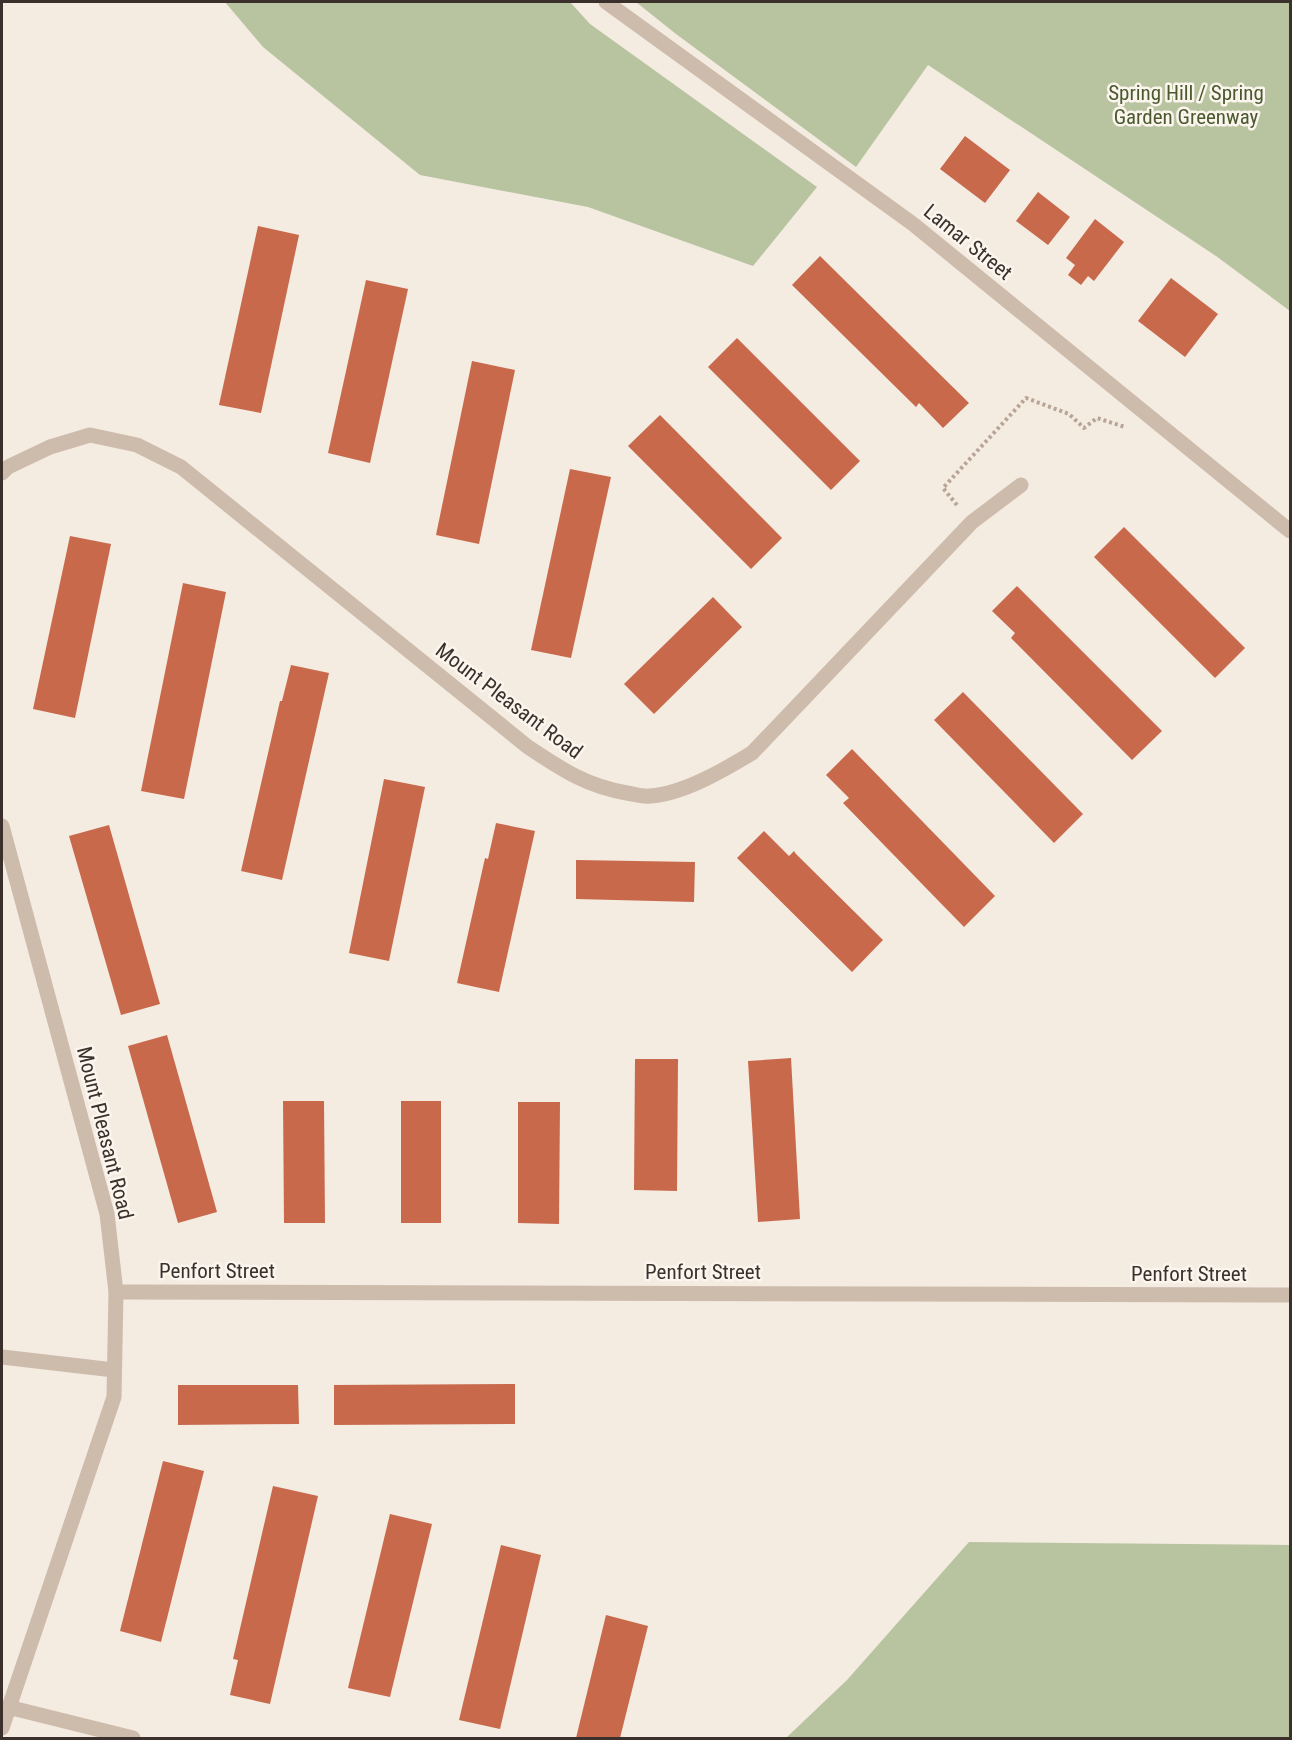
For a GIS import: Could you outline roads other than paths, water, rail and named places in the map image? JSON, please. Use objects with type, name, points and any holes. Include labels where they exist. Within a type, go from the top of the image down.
[{"type":"street","name":"Lamar Street","points":[[606,2],[913,224],[1290,531]]},
{"type":"street","name":"Mount Pleasant Road","points":[[2,473],[8,467],[50,447],[90,435],[146,449],[180,467],[528,747],[571,776],[609,790],[650,796],[685,787],[711,776],[752,753],[972,522],[1021,485]]},
{"type":"street","name":"Mount Pleasant Road","points":[[2,826],[107,1214],[116,1292],[114,1397],[2,1728]]},
{"type":"street","name":"Penfort Street","points":[[116,1292],[1290,1295]]},
{"type":"street","points":[[2,1357],[114,1370]]},
{"type":"street","points":[[8,1707],[134,1738]]},
{"type":"park label","name":"Spring Hill / Spring Garden Greenway","points":[[1186,105]]}]
